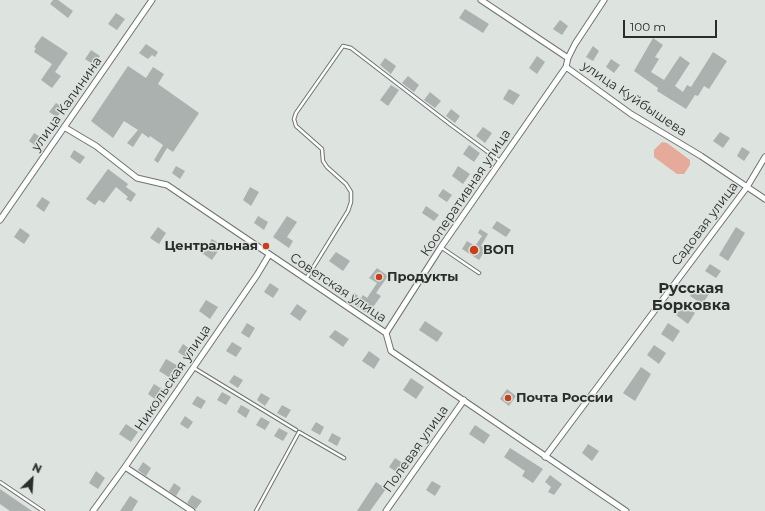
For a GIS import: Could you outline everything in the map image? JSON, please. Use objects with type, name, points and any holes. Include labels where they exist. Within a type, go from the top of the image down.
[{"type":"street","name":"улица Калинина","points":[[0,220],[152,0]]},
{"type":"street","name":"улица Куйбышева","points":[[481,0],[568,58],[566,67],[631,114],[765,199]]},
{"type":"street","points":[[568,58],[575,44],[604,0]]},
{"type":"street","name":"Кооперативная улица","points":[[386,333],[441,247],[566,67]]},
{"type":"street","name":"Советская улица","points":[[64,127],[96,146],[137,178],[167,185],[386,333],[391,350],[545,457],[626,511]]},
{"type":"street","name":"Садовая улица","points":[[545,457],[747,187],[765,157]]},
{"type":"street","name":"Никольская улица","points":[[93,511],[125,467],[269,255]]},
{"type":"street","name":"Полевая улица","points":[[386,511],[464,400]]},
{"type":"street","points":[[125,467],[192,511]]},
{"type":"lane","points":[[306,279],[352,202],[351,192],[346,184],[327,167],[322,149],[296,126],[294,119],[296,113],[343,46],[351,48],[451,125],[501,161]]},
{"type":"lane","points":[[441,247],[479,273]]},
{"type":"lane","points":[[193,368],[296,430]]},
{"type":"lane","points":[[256,511],[299,432],[344,458]]},
{"type":"lane","points":[[0,482],[43,511]]},
{"type":"shaded area","points":[[662,142],[667,143],[690,160],[690,165],[684,174],[677,174],[654,157],[654,150]]},
{"type":"building","points":[[53,0],[58,0],[73,11],[68,18],[50,4]]},
{"type":"building","points":[[465,9],[489,24],[483,33],[459,18]]},
{"type":"building","points":[[116,13],[125,19],[117,30],[108,24]]},
{"type":"building","points":[[560,20],[568,26],[562,35],[553,29]]},
{"type":"building","points":[[42,36],[68,53],[55,72],[61,76],[52,88],[41,80],[52,64],[34,52],[36,48],[34,47]]},
{"type":"building","points":[[653,38],[663,45],[655,57],[659,59],[651,72],[664,80],[680,56],[690,63],[675,86],[683,92],[687,85],[691,87],[713,52],[727,61],[709,89],[704,86],[698,96],[695,95],[686,109],[657,91],[658,88],[634,71]]},
{"type":"building","points":[[146,44],[158,52],[155,57],[152,55],[148,59],[139,53]]},
{"type":"building","points":[[593,46],[599,51],[593,61],[586,57]]},
{"type":"building","points":[[91,50],[100,56],[94,65],[85,59]]},
{"type":"building","points":[[537,56],[545,62],[537,74],[529,68]]},
{"type":"building","points":[[385,58],[396,66],[391,74],[380,65]]},
{"type":"building","points":[[611,59],[620,65],[614,73],[606,67]]},
{"type":"building","points":[[128,66],[146,78],[153,67],[164,74],[158,84],[199,113],[173,152],[167,148],[158,163],[154,160],[163,145],[150,136],[149,138],[142,133],[133,147],[127,143],[138,130],[124,121],[113,138],[91,121]]},
{"type":"building","points":[[408,76],[419,85],[414,92],[402,83]]},
{"type":"building","points":[[391,85],[399,90],[388,106],[380,100]]},
{"type":"building","points":[[509,89],[520,95],[513,105],[503,99]]},
{"type":"building","points":[[430,92],[441,101],[435,108],[424,100]]},
{"type":"building","points":[[56,103],[64,108],[57,117],[49,112]]},
{"type":"building","points":[[451,109],[460,116],[455,123],[446,116]]},
{"type":"building","points":[[483,127],[492,133],[485,143],[476,136]]},
{"type":"building","points":[[720,132],[730,138],[723,148],[713,141]]},
{"type":"building","points":[[34,133],[42,138],[36,146],[29,141]]},
{"type":"building","points":[[469,145],[480,153],[474,162],[463,154]]},
{"type":"building","points":[[742,147],[750,152],[744,161],[737,156]]},
{"type":"building","points":[[74,150],[85,157],[80,164],[70,157]]},
{"type":"building","points":[[176,166],[185,171],[180,179],[172,173]]},
{"type":"building","points":[[458,166],[470,174],[463,184],[452,176]]},
{"type":"building","points":[[108,169],[128,184],[126,187],[136,194],[131,202],[126,199],[128,197],[116,187],[104,203],[99,200],[95,205],[86,199]]},
{"type":"building","points":[[250,187],[259,192],[251,206],[243,200]]},
{"type":"building","points":[[443,189],[452,195],[447,202],[438,196]]},
{"type":"building","points":[[42,197],[50,202],[44,212],[36,206]]},
{"type":"building","points":[[426,206],[439,215],[434,221],[422,213]]},
{"type":"building","points":[[258,216],[268,222],[264,230],[254,223]]},
{"type":"building","points":[[287,216],[297,222],[287,237],[293,241],[289,248],[273,237]]},
{"type":"building","points":[[497,221],[511,230],[506,237],[492,228]]},
{"type":"building","points":[[158,227],[166,233],[159,244],[150,238]]},
{"type":"building","points":[[736,227],[745,233],[728,261],[719,255]]},
{"type":"building","points":[[20,228],[30,235],[24,244],[14,237]]},
{"type":"building","points":[[480,229],[488,234],[481,246],[486,249],[479,260],[462,249],[467,241],[475,246],[482,236],[478,233]]},
{"type":"building","points":[[212,239],[222,245],[212,260],[202,253]]},
{"type":"building","points":[[336,252],[350,261],[343,271],[329,261]]},
{"type":"building","points":[[710,264],[721,271],[716,278],[705,271]]},
{"type":"building","points":[[377,268],[388,276],[376,293],[381,296],[368,314],[349,301],[354,293],[361,298],[363,295],[367,298],[377,283],[369,278]]},
{"type":"building","points":[[270,283],[279,289],[273,298],[264,292]]},
{"type":"building","points":[[697,285],[710,293],[702,304],[690,296]]},
{"type":"building","points":[[206,300],[218,307],[210,319],[199,311]]},
{"type":"building","points":[[297,304],[307,311],[300,321],[290,314]]},
{"type":"building","points":[[683,305],[695,313],[688,324],[676,315]]},
{"type":"building","points":[[425,321],[443,333],[437,342],[419,330]]},
{"type":"building","points":[[247,323],[255,328],[249,338],[241,333]]},
{"type":"building","points":[[668,323],[680,331],[673,342],[661,334]]},
{"type":"building","points":[[335,330],[349,339],[343,347],[329,337]]},
{"type":"building","points":[[232,342],[242,348],[236,357],[226,351]]},
{"type":"building","points":[[183,344],[193,351],[188,359],[178,352]]},
{"type":"building","points":[[654,345],[666,353],[659,364],[647,355]]},
{"type":"building","points":[[369,351],[380,359],[374,369],[362,361]]},
{"type":"building","points":[[166,359],[180,367],[172,379],[159,371]]},
{"type":"building","points":[[641,367],[651,374],[635,401],[623,393]]},
{"type":"building","points":[[234,375],[243,380],[238,388],[229,382]]},
{"type":"building","points":[[411,378],[424,387],[416,399],[403,390]]},
{"type":"building","points":[[154,384],[165,391],[158,401],[148,394]]},
{"type":"building","name":"Почта России","points":[[507,389],[516,396],[509,406],[500,399]]},
{"type":"building","points":[[222,392],[231,397],[226,405],[217,400]]},
{"type":"building","points":[[261,393],[270,398],[265,406],[257,400]]},
{"type":"building","points":[[197,396],[206,401],[201,409],[192,404]]},
{"type":"building","points":[[241,405],[250,410],[246,418],[237,412]]},
{"type":"building","points":[[282,405],[291,410],[286,418],[277,413]]},
{"type":"building","points":[[185,416],[193,422],[188,429],[180,424]]},
{"type":"building","points":[[261,417],[270,422],[265,430],[256,425]]},
{"type":"building","points":[[316,422],[324,427],[320,435],[311,430]]},
{"type":"building","points":[[126,424],[138,432],[131,442],[119,434]]},
{"type":"building","points":[[475,425],[490,435],[484,444],[469,434]]},
{"type":"building","points":[[279,428],[288,433],[283,441],[274,436]]},
{"type":"building","points":[[332,433],[341,438],[337,446],[328,441]]},
{"type":"building","points":[[588,444],[599,451],[592,461],[582,453]]},
{"type":"building","points":[[510,448],[543,469],[533,483],[522,476],[525,471],[504,457]]},
{"type":"building","points":[[395,458],[404,464],[398,473],[389,467]]},
{"type":"building","points":[[143,462],[151,468],[146,476],[138,470]]},
{"type":"building","points":[[96,471],[105,478],[98,489],[89,483]]},
{"type":"building","points":[[550,475],[562,484],[554,495],[548,492],[551,487],[545,482]]},
{"type":"building","points":[[432,481],[441,486],[435,496],[426,490]]},
{"type":"building","points":[[376,482],[386,489],[370,511],[357,511]]},
{"type":"building","points":[[174,483],[181,488],[176,496],[169,491]]},
{"type":"building","points":[[0,489],[32,511],[10,511],[0,504]]},
{"type":"building","points":[[192,495],[202,501],[196,509],[187,503]]},
{"type":"building","points":[[130,496],[138,501],[132,511],[120,511]]},
{"type":"place","name":"Центральная","points":[[266,246]]},
{"type":"place","name":"ВОП","points":[[474,250]]},
{"type":"place","name":"Продукты","points":[[379,277]]},
{"type":"place","name":"Почта России","points":[[508,398]]},
{"type":"district","name":"Русская Борковка","points":[[691,298]]}]
